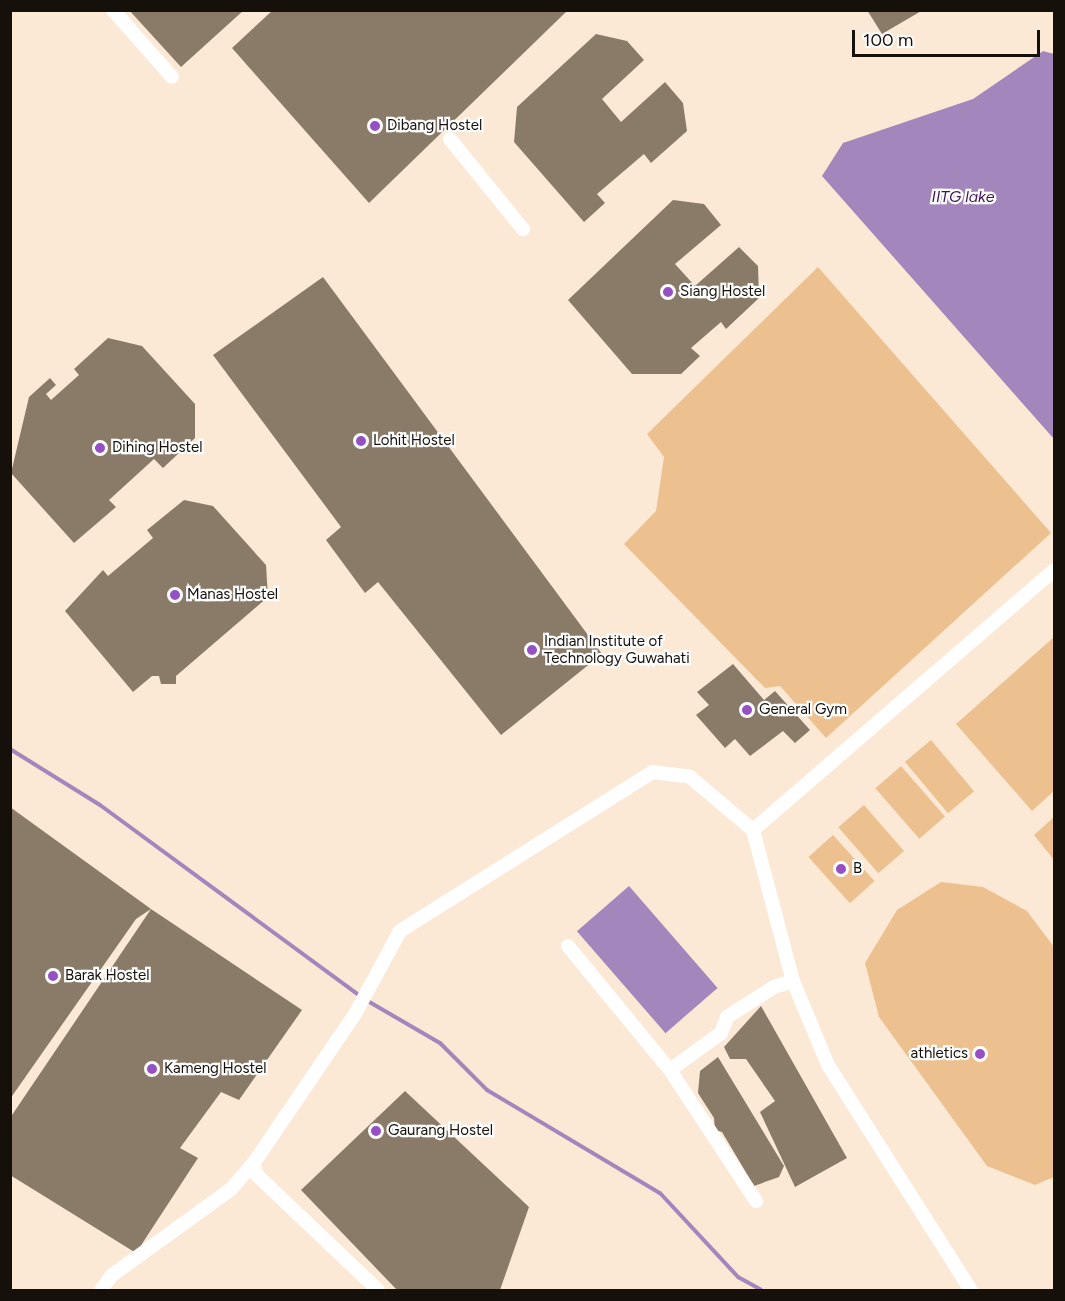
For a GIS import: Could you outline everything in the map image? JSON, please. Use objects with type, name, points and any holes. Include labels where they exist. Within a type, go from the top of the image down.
[{"type":"street","points":[[113,10],[172,77]]},
{"type":"street","points":[[450,139],[523,229]]},
{"type":"street","points":[[753,830],[1054,570]]},
{"type":"street","points":[[100,1290],[111,1275],[231,1189],[253,1164],[355,1014],[379,972],[391,945],[411,921],[652,772],[690,777],[753,830],[793,981],[828,1065],[971,1290]]},
{"type":"street","points":[[568,946],[670,1070],[756,1201]]},
{"type":"street","points":[[670,1070],[722,1033],[727,1017],[774,987],[793,981]]},
{"type":"street","points":[[253,1164],[257,1175],[378,1290]]},
{"type":"shaded area","points":[[818,267],[1051,533],[826,738],[780,686],[765,688],[624,544],[656,511],[664,457],[647,434]]},
{"type":"shaded area","points":[[1054,637],[1054,791],[1032,811],[956,724]]},
{"type":"shaded area","points":[[931,740],[974,791],[948,813],[905,762]]},
{"type":"shaded area","points":[[901,766],[945,817],[919,839],[875,788]]},
{"type":"shaded area","points":[[864,805],[904,851],[878,873],[838,827]]},
{"type":"shaded area","points":[[1054,817],[1054,860],[1034,835]]},
{"type":"shaded area","name":"B","points":[[833,835],[874,881],[850,903],[808,857]]},
{"type":"shaded area","name":"athletics","points":[[941,882],[983,887],[1027,911],[1054,947],[1054,1177],[1035,1185],[987,1166],[879,1017],[865,963],[897,910]]},
{"type":"water","name":"IITG lake","points":[[1043,51],[1054,54],[1054,439],[822,176],[843,143],[973,99]]},
{"type":"water","points":[[629,886],[718,988],[665,1033],[577,931]]},
{"type":"building","points":[[129,10],[244,10],[181,67]]},
{"type":"building","name":"Dibang Hostel","points":[[273,10],[568,10],[369,203],[232,48]]},
{"type":"building","points":[[867,10],[923,10],[882,34]]},
{"type":"building","points":[[596,34],[627,41],[644,60],[602,99],[621,122],[665,82],[683,103],[687,131],[651,163],[644,154],[597,194],[605,203],[584,222],[514,142],[517,107]]},
{"type":"building","name":"Siang Hostel","points":[[673,200],[704,204],[721,225],[675,264],[695,286],[739,247],[758,266],[759,298],[726,329],[721,322],[691,348],[700,356],[681,374],[632,374],[568,300]]},
{"type":"building","name":"Lohit Hostel","points":[[323,277],[602,654],[501,735],[378,582],[365,593],[326,540],[341,527],[213,355]]},
{"type":"building","name":"Dihing Hostel","points":[[108,338],[142,346],[195,404],[195,438],[163,468],[154,459],[109,500],[116,507],[74,543],[11,473],[29,397],[50,378],[56,385],[46,394],[51,400],[79,375],[74,369]]},
{"type":"building","name":"Manas Hostel","points":[[184,500],[213,506],[266,565],[268,597],[176,676],[176,684],[161,684],[159,676],[152,676],[133,692],[65,611],[103,570],[108,576],[153,538],[147,530]]},
{"type":"building","name":"General Gym","points":[[733,664],[764,700],[775,691],[810,730],[795,743],[783,731],[750,756],[735,739],[725,748],[696,715],[709,705],[697,692]]},
{"type":"building","name":"Barak Hostel","points":[[10,807],[151,909],[136,919],[10,1099]]},
{"type":"building","name":"Kameng Hostel","points":[[151,909],[302,1010],[239,1100],[221,1092],[180,1148],[198,1158],[136,1253],[10,1175],[10,1118]]},
{"type":"building","points":[[761,1006],[847,1158],[795,1187],[760,1112],[775,1101],[746,1059],[730,1059],[724,1047]]},
{"type":"building","points":[[718,1057],[784,1166],[779,1177],[754,1186],[722,1132],[715,1130],[714,1118],[698,1093],[700,1071]]},
{"type":"building","name":"Gaurang Hostel","points":[[405,1091],[529,1207],[500,1290],[397,1290],[301,1190]]},
{"type":"waterway","points":[[10,749],[100,805],[360,996]]},
{"type":"waterway","points":[[366,1000],[440,1043],[487,1090],[660,1193],[738,1277],[761,1290]]},
{"type":"place","name":"Dibang Hostel","points":[[375,126]]},
{"type":"place","name":"Siang Hostel","points":[[668,292]]},
{"type":"place","name":"Lohit Hostel","points":[[361,441]]},
{"type":"place","name":"Dihing Hostel","points":[[100,448]]},
{"type":"place","name":"Manas Hostel","points":[[175,595]]},
{"type":"place","name":"Indian Institute of Technology Guwahati","points":[[532,650]]},
{"type":"place","name":"General Gym","points":[[747,710]]},
{"type":"place","name":"B","points":[[841,869]]},
{"type":"place","name":"Barak Hostel","points":[[53,976]]},
{"type":"place","name":"athletics","points":[[980,1054]]},
{"type":"place","name":"Kameng Hostel","points":[[152,1069]]},
{"type":"place","name":"Gaurang Hostel","points":[[376,1131]]}]
